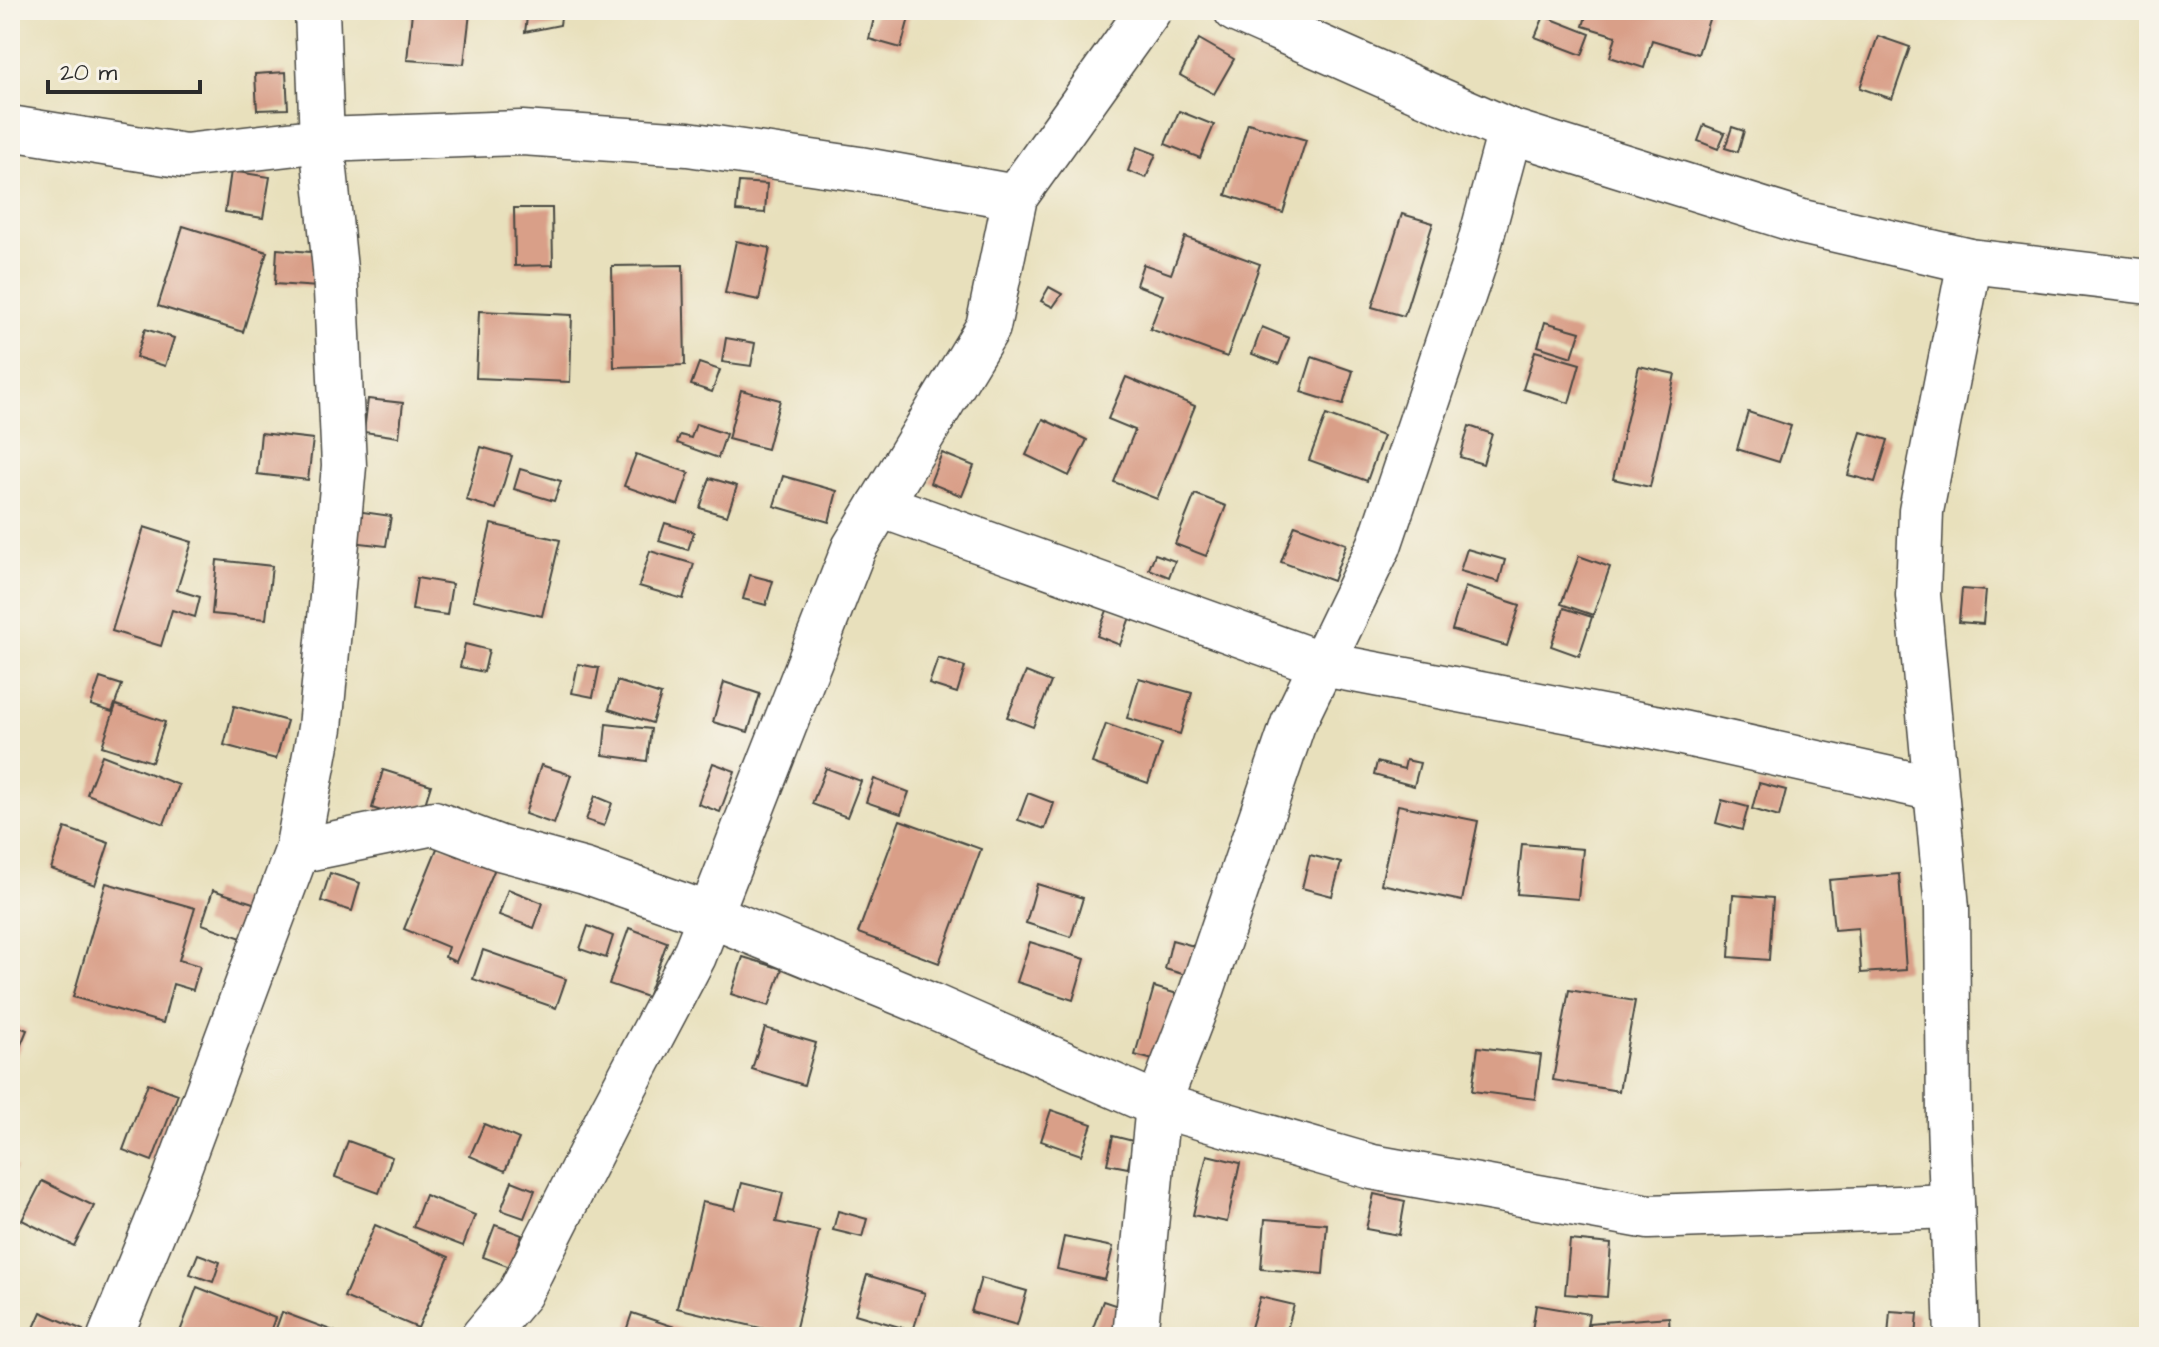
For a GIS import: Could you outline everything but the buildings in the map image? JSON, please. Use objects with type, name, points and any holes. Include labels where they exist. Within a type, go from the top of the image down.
[{"type":"street","points":[[110,1337],[176,1176],[297,851],[320,728],[344,466],[335,269],[322,140],[317,10]]},
{"type":"street","points":[[483,1337],[520,1293],[694,956],[854,548],[988,327],[1015,197],[1149,10]]},
{"type":"street","points":[[1236,10],[1510,131],[1802,222],[1970,261],[2149,282]]},
{"type":"street","points":[[10,128],[185,156],[322,140],[522,133],[688,144],[859,169],[1015,197]]},
{"type":"street","points":[[1135,1337],[1158,1105],[1201,993],[1293,724],[1379,546],[1475,261],[1510,131]]},
{"type":"street","points":[[1957,1337],[1949,1120],[1947,908],[1918,595],[1921,511],[1970,261]]},
{"type":"street","points":[[880,505],[1322,664],[1655,727],[1935,789]]},
{"type":"street","points":[[297,851],[434,823],[500,848],[585,871],[710,915],[930,1005],[1158,1105],[1372,1167],[1649,1217],[1952,1206]]}]
